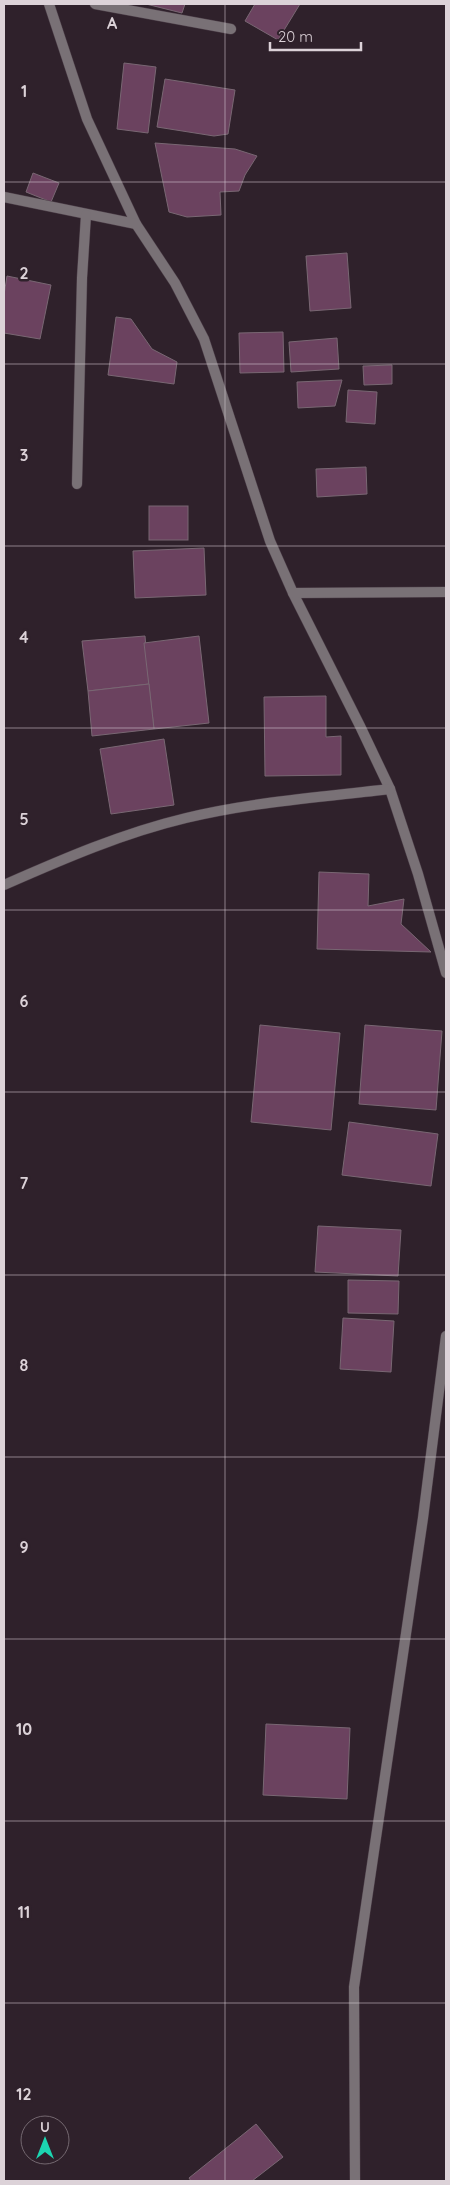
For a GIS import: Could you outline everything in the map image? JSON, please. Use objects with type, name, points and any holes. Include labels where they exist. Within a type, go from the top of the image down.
[{"type":"street","points":[[49,4],[87,119],[136,224],[175,282],[204,339],[270,541],[293,593],[390,788],[418,874],[446,973]]},
{"type":"street","points":[[95,4],[231,29]]},
{"type":"street","points":[[4,197],[136,224]]},
{"type":"street","points":[[77,484],[82,278],[86,215]]},
{"type":"street","points":[[293,593],[446,592]]},
{"type":"street","points":[[4,885],[115,839],[185,818],[260,805],[390,788]]},
{"type":"street","points":[[355,2181],[354,1987],[423,1518],[446,1336]]},
{"type":"building","points":[[146,4],[185,4],[182,13]]},
{"type":"building","points":[[255,4],[300,4],[278,40],[245,21]]},
{"type":"building","points":[[124,63],[156,67],[148,133],[117,129]]},
{"type":"building","points":[[165,79],[235,90],[228,134],[214,136],[157,127]]},
{"type":"building","points":[[155,143],[235,149],[257,156],[245,175],[239,191],[220,192],[221,215],[187,217],[169,212]]},
{"type":"building","points":[[33,173],[59,183],[51,202],[26,192]]},
{"type":"building","points":[[347,253],[351,308],[310,311],[306,256]]},
{"type":"building","points":[[7,276],[51,285],[40,339],[4,333],[4,295]]},
{"type":"building","points":[[116,317],[131,319],[152,349],[177,362],[174,384],[108,375]]},
{"type":"building","points":[[283,332],[284,372],[240,373],[239,333]]},
{"type":"building","points":[[337,338],[339,369],[291,372],[289,342]]},
{"type":"building","points":[[392,365],[392,384],[364,385],[363,366]]},
{"type":"building","points":[[342,380],[335,406],[298,408],[297,382]]},
{"type":"building","points":[[348,390],[377,392],[375,424],[346,422]]},
{"type":"building","points":[[366,467],[367,494],[317,497],[316,469]]},
{"type":"building","points":[[149,506],[188,506],[188,540],[149,540]]},
{"type":"building","points":[[204,548],[206,595],[135,598],[133,551]]},
{"type":"building","points":[[145,636],[149,684],[88,691],[82,641]]},
{"type":"building","points":[[199,636],[209,723],[154,729],[144,643]]},
{"type":"building","points":[[149,684],[154,729],[92,736],[88,691]]},
{"type":"building","points":[[326,696],[326,737],[341,736],[341,775],[265,776],[264,697]]},
{"type":"building","points":[[164,739],[174,805],[111,814],[100,749]]},
{"type":"building","points":[[319,872],[369,874],[368,906],[404,899],[401,924],[431,952],[317,949]]},
{"type":"building","points":[[260,1025],[340,1033],[331,1130],[251,1122]]},
{"type":"building","points":[[365,1025],[442,1031],[436,1110],[359,1104]]},
{"type":"building","points":[[349,1122],[438,1134],[431,1186],[342,1175]]},
{"type":"building","points":[[318,1226],[401,1230],[398,1276],[315,1272]]},
{"type":"building","points":[[348,1280],[399,1281],[398,1314],[348,1313]]},
{"type":"building","points":[[343,1318],[394,1321],[391,1372],[340,1369]]},
{"type":"building","points":[[266,1724],[350,1728],[347,1799],[263,1795]]},
{"type":"building","points":[[256,2124],[283,2157],[252,2181],[191,2181],[189,2178]]}]
